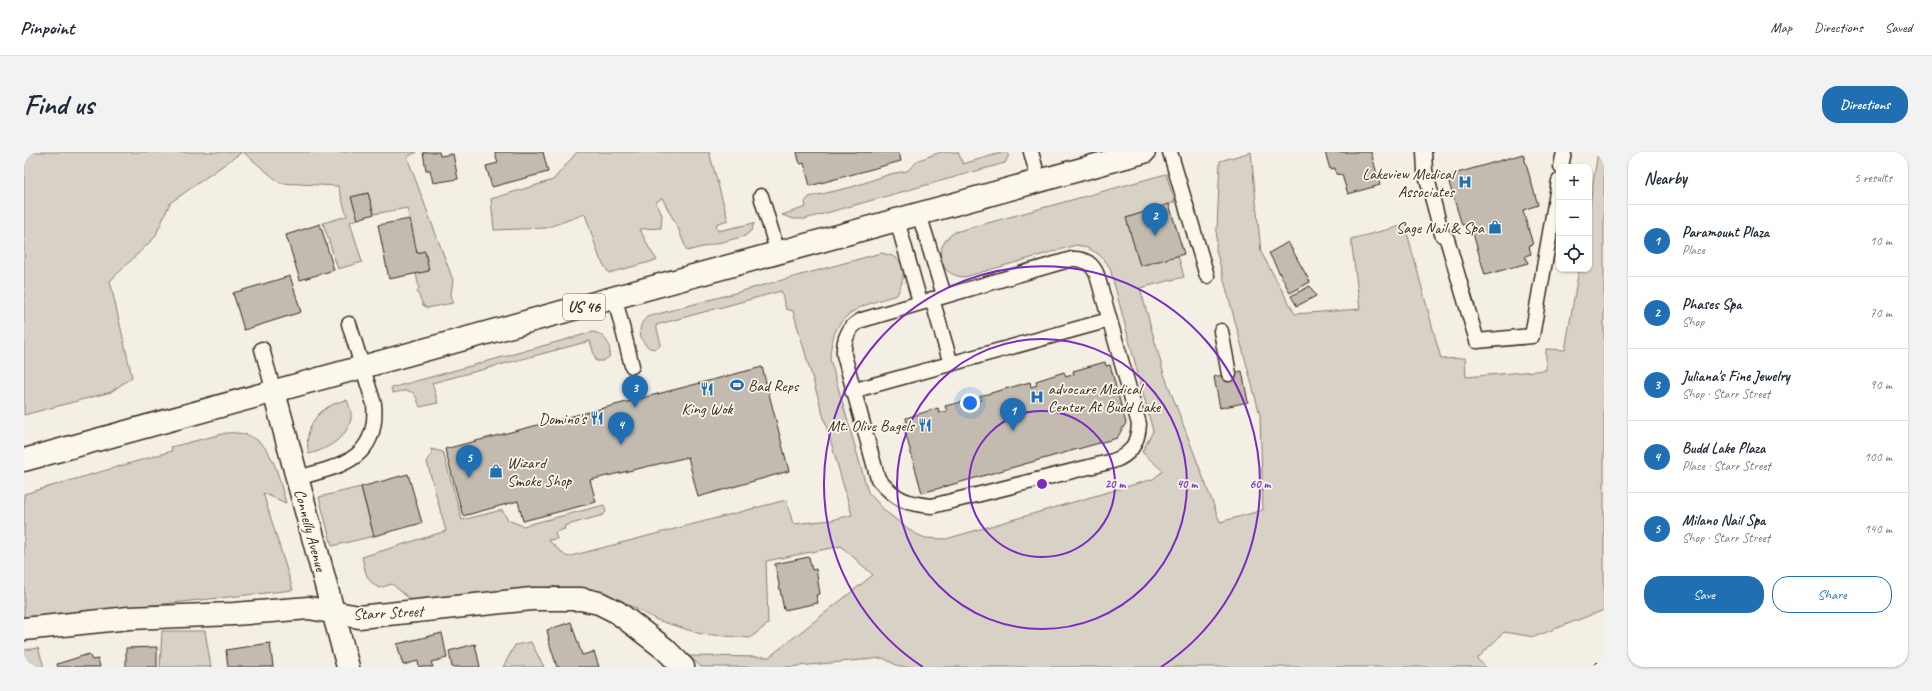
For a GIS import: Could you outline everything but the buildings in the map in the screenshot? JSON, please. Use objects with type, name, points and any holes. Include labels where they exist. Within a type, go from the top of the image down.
[{"type":"main road","name":"US 46","points":[[24,460],[614,299],[1144,152]]},
{"type":"main road","name":"Connelly Avenue","points":[[274,392],[348,667]]},
{"type":"main road","name":"Starr Street","points":[[24,629],[129,618],[234,614],[309,608],[359,617],[532,599],[570,598],[593,601],[608,606],[642,630],[665,649],[683,667]]},
{"type":"lane","points":[[1030,152],[1039,181]]},
{"type":"lane","points":[[1170,152],[1207,276]]},
{"type":"lane","points":[[1424,152],[1425,171],[1442,234],[1447,239],[1477,341],[1532,336],[1556,198]]},
{"type":"lane","points":[[1562,164],[1564,152]]},
{"type":"lane","points":[[761,196],[778,253]]},
{"type":"lane","points":[[919,214],[932,299],[951,364]]},
{"type":"lane","points":[[897,220],[932,299]]},
{"type":"lane","points":[[1077,259],[1088,262],[1095,271],[1139,424],[1138,438],[1130,452],[1122,458],[932,506],[910,504],[889,491],[878,479],[852,391],[844,350],[845,340],[853,326],[862,320],[932,299],[1077,259]]},
{"type":"lane","points":[[614,299],[632,366]]},
{"type":"lane","points":[[852,391],[1109,320]]},
{"type":"lane","points":[[297,478],[343,464],[363,451],[369,442],[375,417],[374,404],[349,324]]},
{"type":"lane","points":[[1221,331],[1229,374]]},
{"type":"lane","points":[[262,349],[274,392]]},
{"type":"shaded area","points":[[24,152],[242,152],[170,203],[155,237],[110,281],[132,377],[111,392],[24,415]]},
{"type":"shaded area","points":[[243,152],[417,152],[407,157],[453,280],[451,294],[453,303],[427,308],[423,305],[417,291],[419,289],[416,273],[429,270],[425,251],[417,253],[407,208],[374,214],[368,193],[352,197],[358,219],[350,222],[362,262],[338,269],[323,223],[347,216],[338,186],[280,183]]},
{"type":"shaded area","points":[[577,152],[709,152],[728,220],[716,224],[718,231],[754,223],[752,230],[745,236],[687,251],[678,228],[662,198],[656,202],[662,215],[661,228],[640,229],[649,248],[657,260],[609,273],[600,259],[585,214],[546,228],[494,230],[491,199],[553,180]]},
{"type":"shaded area","points":[[941,152],[958,152],[963,164],[1004,152],[1007,152],[1009,155],[1005,163],[805,219],[794,219],[782,215],[806,207],[805,202],[809,197],[852,187],[890,174],[907,171],[919,160]]},
{"type":"shaded area","points":[[1251,152],[1261,252],[1295,314],[1360,309],[1351,239],[1405,225],[1441,359],[1465,358],[1466,377],[1546,370],[1546,349],[1565,350],[1578,272],[1592,272],[1592,190],[1598,152],[1604,152],[1604,610],[1534,637],[1504,632],[1477,659],[1486,667],[900,667],[883,658],[788,667],[701,667],[689,656],[769,657],[873,575],[841,546],[766,561],[768,624],[750,638],[701,634],[657,620],[631,606],[552,586],[524,593],[417,605],[392,584],[379,588],[371,582],[367,575],[362,557],[446,531],[427,462],[432,453],[431,449],[443,452],[462,520],[502,510],[508,520],[523,526],[604,505],[606,512],[603,515],[564,526],[565,529],[555,532],[557,539],[548,540],[567,557],[786,500],[793,524],[832,520],[852,515],[793,311],[786,309],[781,291],[656,325],[661,344],[657,348],[652,349],[647,346],[641,336],[640,330],[642,323],[647,317],[881,253],[894,257],[900,261],[902,266],[902,281],[897,295],[859,308],[842,321],[836,331],[832,343],[830,359],[868,492],[886,512],[914,533],[925,538],[946,539],[1153,479],[1163,471],[1142,452],[1153,431],[1110,268],[1100,255],[1087,248],[1076,245],[965,277],[948,272],[943,266],[941,252],[943,245],[955,232],[1166,174],[1175,202],[1127,218],[1140,265],[1178,255],[1184,277],[1140,288],[1164,374],[1220,522],[1263,510],[1260,415],[1216,250],[1220,161]]},
{"type":"shaded area","points":[[593,332],[601,335],[607,341],[610,353],[609,357],[603,361],[596,361],[590,341],[432,383],[438,403],[420,407],[416,397],[411,392],[404,391],[393,393],[391,388]]},
{"type":"shaded area","points":[[347,400],[351,419],[345,432],[329,446],[309,454],[308,434],[315,418],[329,407]]},
{"type":"shaded area","points":[[226,433],[241,433],[253,437],[262,444],[274,465],[286,503],[263,493],[293,590],[24,619],[24,494],[172,451],[171,447]]},
{"type":"shaded area","points":[[361,487],[374,536],[332,546],[319,497]]},
{"type":"shaded area","points":[[162,631],[205,631],[211,667],[160,667]]},
{"type":"shaded area","points":[[531,642],[544,667],[503,667],[515,645]]},
{"type":"shaded area","points":[[38,648],[44,667],[24,667],[24,650]]},
{"type":"place","name":"Lakeview Medical Associates","points":[[1465,182]]},
{"type":"place","name":"Sage Nail & Spa","points":[[1495,227]]},
{"type":"place","name":"Phases Spa","points":[[1155,236]]},
{"type":"place","name":"Bad Reps","points":[[737,385]]},
{"type":"place","name":"King Wok","points":[[707,389]]},
{"type":"place","name":"advocare Medical Center At Budd Lake","points":[[1037,397]]},
{"type":"place","name":"Juliana's Fine Jewelry","points":[[635,408]]},
{"type":"place","name":"Domino's","points":[[597,418]]},
{"type":"place","name":"Mt. Olive Bagels","points":[[925,425]]},
{"type":"place","name":"Paramount Plaza","points":[[1013,431]]},
{"type":"place","name":"Budd Lake Plaza","points":[[621,445]]},
{"type":"place","name":"Wizard Smoke Shop","points":[[496,471]]},
{"type":"place","name":"Milano Nail Spa","points":[[469,478]]}]
